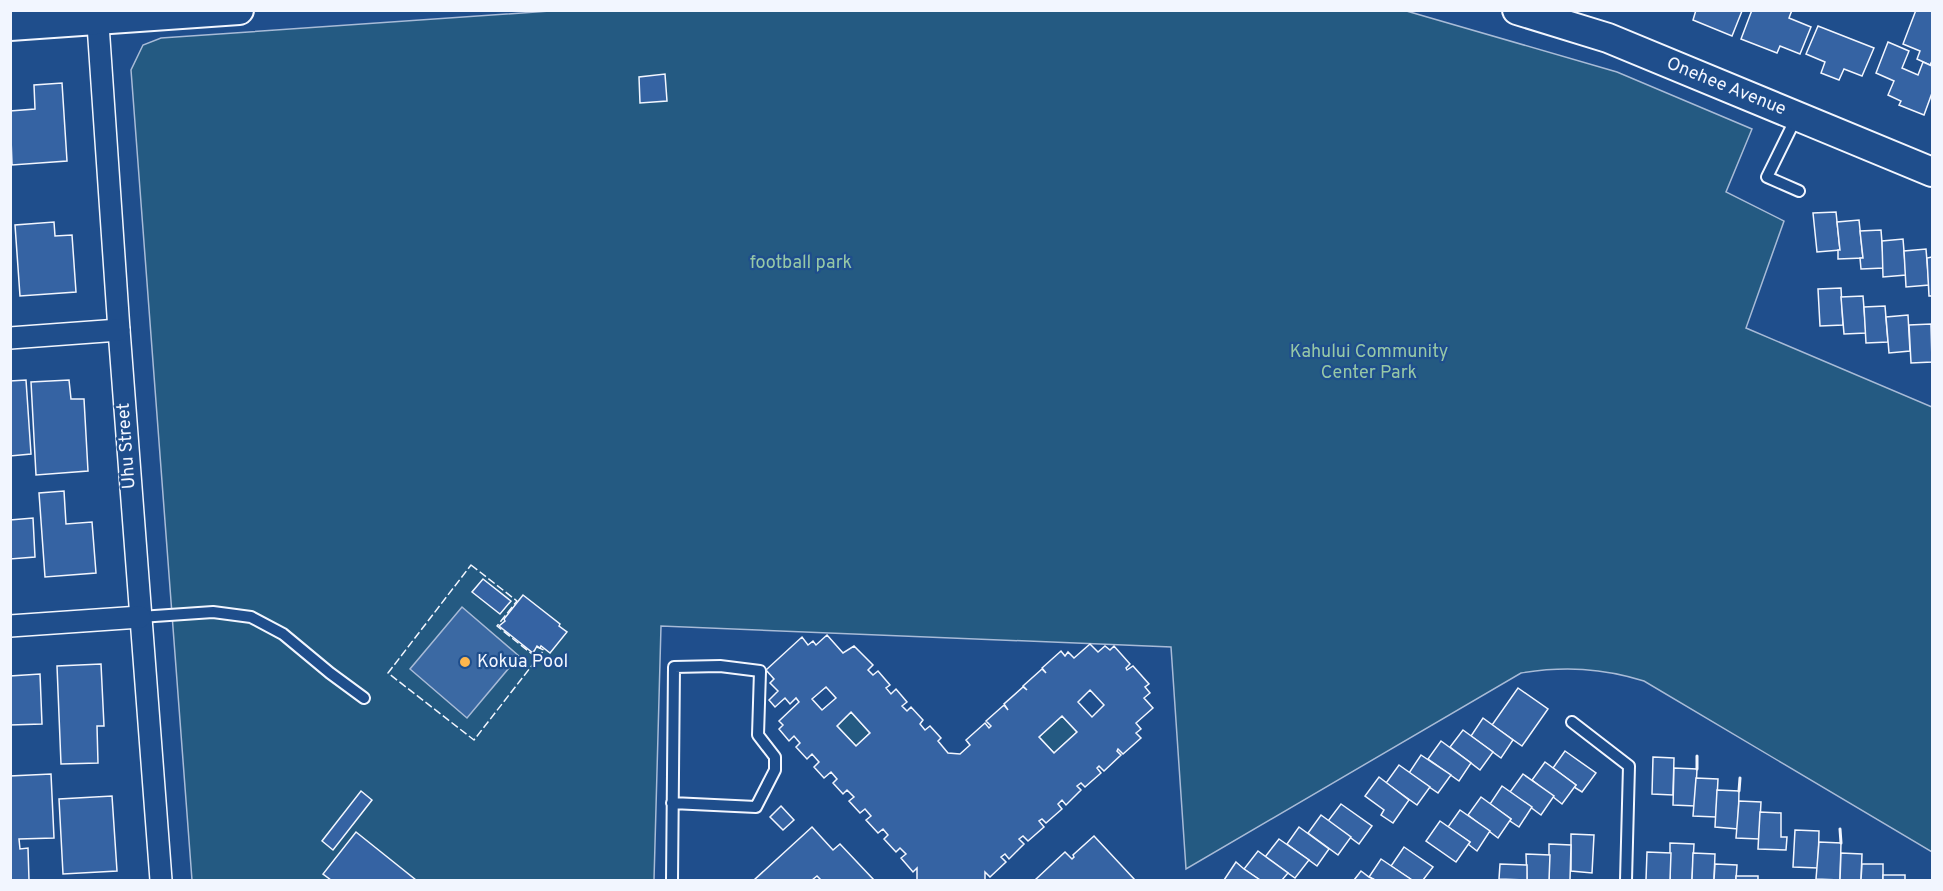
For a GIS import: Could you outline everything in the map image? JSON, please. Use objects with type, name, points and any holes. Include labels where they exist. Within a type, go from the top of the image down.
[{"type":"street","points":[[10,26],[98,15],[238,10]]},
{"type":"street","name":"Onehee Avenue","points":[[1517,10],[1608,38],[1932,172]]},
{"type":"street","name":"Uhu Street","points":[[98,15],[119,330],[161,880]]},
{"type":"street","points":[[10,338],[119,330]]},
{"type":"street","points":[[10,626],[140,617]]},
{"type":"lane","points":[[1797,116],[1767,177],[1799,192]]},
{"type":"lane","points":[[140,617],[213,612],[251,617],[283,634],[364,698]]},
{"type":"lane","points":[[672,803],[756,807],[775,770],[775,757],[758,735],[760,671],[720,666],[674,667],[672,803],[672,880]]},
{"type":"lane","points":[[1572,722],[1629,766],[1626,880]]},
{"type":"green space","name":"Kahului Community Center Park","points":[[1403,10],[1617,72],[1752,129],[1726,192],[1784,221],[1746,328],[1932,407],[1932,852],[1644,681],[1598,671],[1552,669],[1521,673],[1186,869],[1171,647],[661,626],[654,880],[192,880],[131,70],[143,45],[161,38],[550,11]]},
{"type":"green space","points":[[851,712],[870,733],[856,746],[837,726]]},
{"type":"green space","points":[[1062,716],[1077,732],[1054,753],[1039,737]]},
{"type":"shaded area","name":"Kokua Pool","points":[[462,607],[519,656],[467,718],[410,669]]},
{"type":"building","points":[[1696,10],[1742,11],[1732,36],[1693,20]]},
{"type":"building","points":[[1752,10],[1792,10],[1789,18],[1811,27],[1800,54],[1780,46],[1777,53],[1741,39]]},
{"type":"building","points":[[1916,10],[1932,10],[1932,61],[1930,65],[1917,59],[1920,51],[1903,44]]},
{"type":"building","points":[[1818,26],[1874,48],[1862,76],[1844,69],[1839,80],[1821,73],[1825,62],[1806,54]]},
{"type":"building","points":[[1888,42],[1909,51],[1902,68],[1918,75],[1923,62],[1932,66],[1932,93],[1924,115],[1899,105],[1901,101],[1888,95],[1894,81],[1876,73]]},
{"type":"building","points":[[665,74],[667,101],[640,103],[639,77]]},
{"type":"building","points":[[62,83],[67,161],[12,165],[10,111],[35,109],[34,85]]},
{"type":"building","points":[[1836,212],[1840,250],[1817,252],[1813,213]]},
{"type":"building","points":[[1859,220],[1863,258],[1838,259],[1838,250],[1840,250],[1837,222]]},
{"type":"building","points":[[54,222],[55,236],[72,235],[76,292],[20,296],[15,225]]},
{"type":"building","points":[[1881,230],[1884,268],[1861,269],[1860,258],[1863,258],[1860,231]]},
{"type":"building","points":[[1903,239],[1906,275],[1883,277],[1882,241]]},
{"type":"building","points":[[1926,249],[1929,285],[1906,287],[1904,251]]},
{"type":"building","points":[[1932,257],[1932,296],[1929,296],[1927,258]]},
{"type":"building","points":[[1841,288],[1843,325],[1820,326],[1818,289]]},
{"type":"building","points":[[1863,296],[1866,333],[1844,334],[1841,297]]},
{"type":"building","points":[[1885,306],[1888,342],[1866,343],[1864,307]]},
{"type":"building","points":[[1908,315],[1910,351],[1889,353],[1886,317]]},
{"type":"building","points":[[1931,324],[1932,362],[1911,363],[1909,325]]},
{"type":"building","points":[[26,380],[31,454],[10,456],[10,381]]},
{"type":"building","points":[[69,380],[71,399],[84,399],[88,471],[36,475],[31,382]]},
{"type":"building","points":[[64,491],[66,524],[92,522],[96,573],[45,577],[39,493]]},
{"type":"building","points":[[33,518],[35,557],[10,559],[10,520]]},
{"type":"building","points":[[483,579],[511,601],[500,614],[472,592]]},
{"type":"building","points":[[523,595],[567,632],[550,653],[541,646],[540,648],[537,646],[533,653],[499,626]]},
{"type":"building","points":[[827,635],[843,653],[854,646],[873,665],[868,670],[873,675],[878,671],[890,685],[886,688],[891,694],[896,689],[907,702],[902,706],[907,711],[911,707],[923,720],[920,724],[925,730],[930,726],[941,738],[938,741],[948,753],[960,754],[970,745],[966,740],[985,723],[989,728],[991,726],[986,721],[1004,705],[1008,710],[1004,704],[1023,687],[1027,690],[1023,686],[1042,669],[1046,673],[1042,668],[1061,651],[1065,656],[1068,652],[1074,658],[1090,644],[1098,652],[1105,646],[1110,650],[1114,646],[1130,664],[1127,670],[1133,666],[1149,684],[1145,687],[1150,693],[1144,698],[1153,708],[1136,723],[1141,729],[1136,733],[1141,738],[1123,754],[1118,749],[1121,755],[1104,771],[1099,766],[1097,768],[1101,773],[1085,787],[1081,783],[1077,786],[1081,790],[1066,805],[1062,800],[1058,804],[1062,809],[1046,823],[1042,819],[1039,821],[1044,827],[1028,841],[1023,836],[1019,839],[1024,844],[1009,859],[1005,854],[1001,857],[1006,862],[990,877],[985,872],[985,880],[917,880],[917,868],[913,872],[901,858],[906,854],[900,848],[896,852],[884,839],[888,835],[883,829],[878,833],[866,820],[871,816],[865,809],[860,813],[849,801],[854,797],[847,790],[843,794],[833,783],[837,779],[831,772],[824,778],[814,767],[819,762],[812,754],[807,759],[796,747],[800,743],[794,736],[789,741],[779,729],[783,725],[779,721],[799,702],[796,698],[790,704],[785,698],[775,707],[769,700],[778,691],[770,683],[774,679],[766,670],[802,637],[808,645],[813,641],[816,645]],"holes":[[[826,687],[836,698],[822,710],[812,699]],[[1090,690],[1104,705],[1092,717],[1078,702]],[[851,712],[870,733],[856,746],[837,726]],[[1062,716],[1077,732],[1054,753],[1039,737]]]},
{"type":"building","points":[[101,664],[104,726],[97,726],[98,763],[61,764],[57,666]]},
{"type":"building","points":[[40,674],[42,724],[10,725],[10,676]]},
{"type":"building","points":[[1518,688],[1548,709],[1522,746],[1492,725]]},
{"type":"building","points":[[1483,718],[1513,740],[1501,758],[1471,736]]},
{"type":"building","points":[[1463,730],[1493,752],[1480,770],[1450,747]]},
{"type":"building","points":[[1441,741],[1471,763],[1459,781],[1428,759]]},
{"type":"building","points":[[1565,751],[1596,773],[1582,792],[1553,768]]},
{"type":"building","points":[[1421,755],[1451,775],[1438,793],[1409,773]]},
{"type":"building","points":[[1653,757],[1674,758],[1673,795],[1652,794]]},
{"type":"building","points":[[1545,762],[1576,785],[1562,804],[1532,780]]},
{"type":"building","points":[[1399,765],[1430,787],[1417,805],[1386,783]]},
{"type":"building","points":[[1674,768],[1697,769],[1695,806],[1673,805]]},
{"type":"building","points":[[51,774],[54,838],[19,839],[20,849],[28,848],[29,880],[10,880],[10,776]]},
{"type":"building","points":[[1523,774],[1554,796],[1541,815],[1510,792]]},
{"type":"building","points":[[1379,777],[1409,800],[1393,823],[1381,815],[1384,810],[1365,796]]},
{"type":"building","points":[[1696,778],[1718,779],[1716,817],[1693,816]]},
{"type":"building","points":[[1502,786],[1532,807],[1519,827],[1490,804]]},
{"type":"building","points":[[1717,790],[1739,791],[1738,829],[1715,827]]},
{"type":"building","points":[[361,791],[372,800],[333,850],[322,841]]},
{"type":"building","points":[[112,796],[117,871],[63,874],[59,799]]},
{"type":"building","points":[[1481,797],[1511,819],[1498,838],[1468,815]]},
{"type":"building","points":[[1739,801],[1761,802],[1759,839],[1736,838]]},
{"type":"building","points":[[1341,804],[1372,826],[1359,844],[1328,821]]},
{"type":"building","points":[[781,806],[794,820],[783,830],[770,817]]},
{"type":"building","points":[[1460,810],[1490,831],[1477,851],[1468,844],[1470,842],[1448,827]]},
{"type":"building","points":[[1760,812],[1781,813],[1781,837],[1787,837],[1786,850],[1758,849]]},
{"type":"building","points":[[1321,815],[1351,837],[1338,855],[1308,833]]},
{"type":"building","points":[[1440,821],[1470,842],[1456,862],[1426,841]]},
{"type":"building","points":[[812,827],[833,850],[840,844],[874,880],[821,880],[817,876],[812,880],[754,880]]},
{"type":"building","points":[[1299,827],[1329,849],[1317,866],[1287,844]]},
{"type":"building","points":[[1795,830],[1819,831],[1818,868],[1793,867]]},
{"type":"building","points":[[356,832],[416,880],[331,880],[323,874]]},
{"type":"building","points":[[1571,834],[1594,835],[1592,873],[1571,871]]},
{"type":"building","points":[[1094,836],[1135,880],[1035,880],[1065,852],[1072,859],[1073,855]]},
{"type":"building","points":[[1279,839],[1309,860],[1295,878],[1265,857]]},
{"type":"building","points":[[1819,842],[1841,843],[1840,880],[1816,879]]},
{"type":"building","points":[[1670,843],[1694,844],[1692,880],[1670,880]]},
{"type":"building","points":[[1549,844],[1571,845],[1570,880],[1549,880]]},
{"type":"building","points":[[1404,847],[1433,867],[1423,880],[1412,880],[1391,866]]},
{"type":"building","points":[[1258,851],[1288,873],[1282,880],[1260,880],[1244,869]]},
{"type":"building","points":[[1647,852],[1671,853],[1670,880],[1646,880]]},
{"type":"building","points":[[1693,853],[1715,854],[1714,880],[1692,880]]},
{"type":"building","points":[[1841,853],[1862,854],[1861,880],[1840,880]]},
{"type":"building","points":[[1526,854],[1550,855],[1549,880],[1527,880]]},
{"type":"building","points":[[1381,859],[1412,880],[1375,880],[1369,877]]},
{"type":"building","points":[[1236,862],[1244,869],[1260,880],[1224,880]]},
{"type":"building","points":[[1500,864],[1527,865],[1527,880],[1499,879]]},
{"type":"building","points":[[1715,864],[1737,865],[1736,880],[1714,880]]},
{"type":"building","points":[[1862,864],[1883,864],[1883,880],[1861,880]]},
{"type":"building","points":[[1361,871],[1369,877],[1375,880],[1354,880]]},
{"type":"building","points":[[1883,875],[1905,875],[1905,880],[1883,880]]},
{"type":"building","points":[[1736,876],[1758,876],[1758,880],[1736,880]]},
{"type":"fence","points":[[471,565],[517,601],[497,626],[532,654],[537,647],[544,650],[474,740],[388,673],[471,565]]},
{"type":"wall","points":[[1697,756],[1697,769]]},
{"type":"wall","points":[[1739,791],[1740,778]]},
{"type":"wall","points":[[1840,829],[1841,843]]},
{"type":"place","name":"Kokua Pool","points":[[465,662]]},
{"type":"park label","name":"football park","points":[[801,263]]}]
